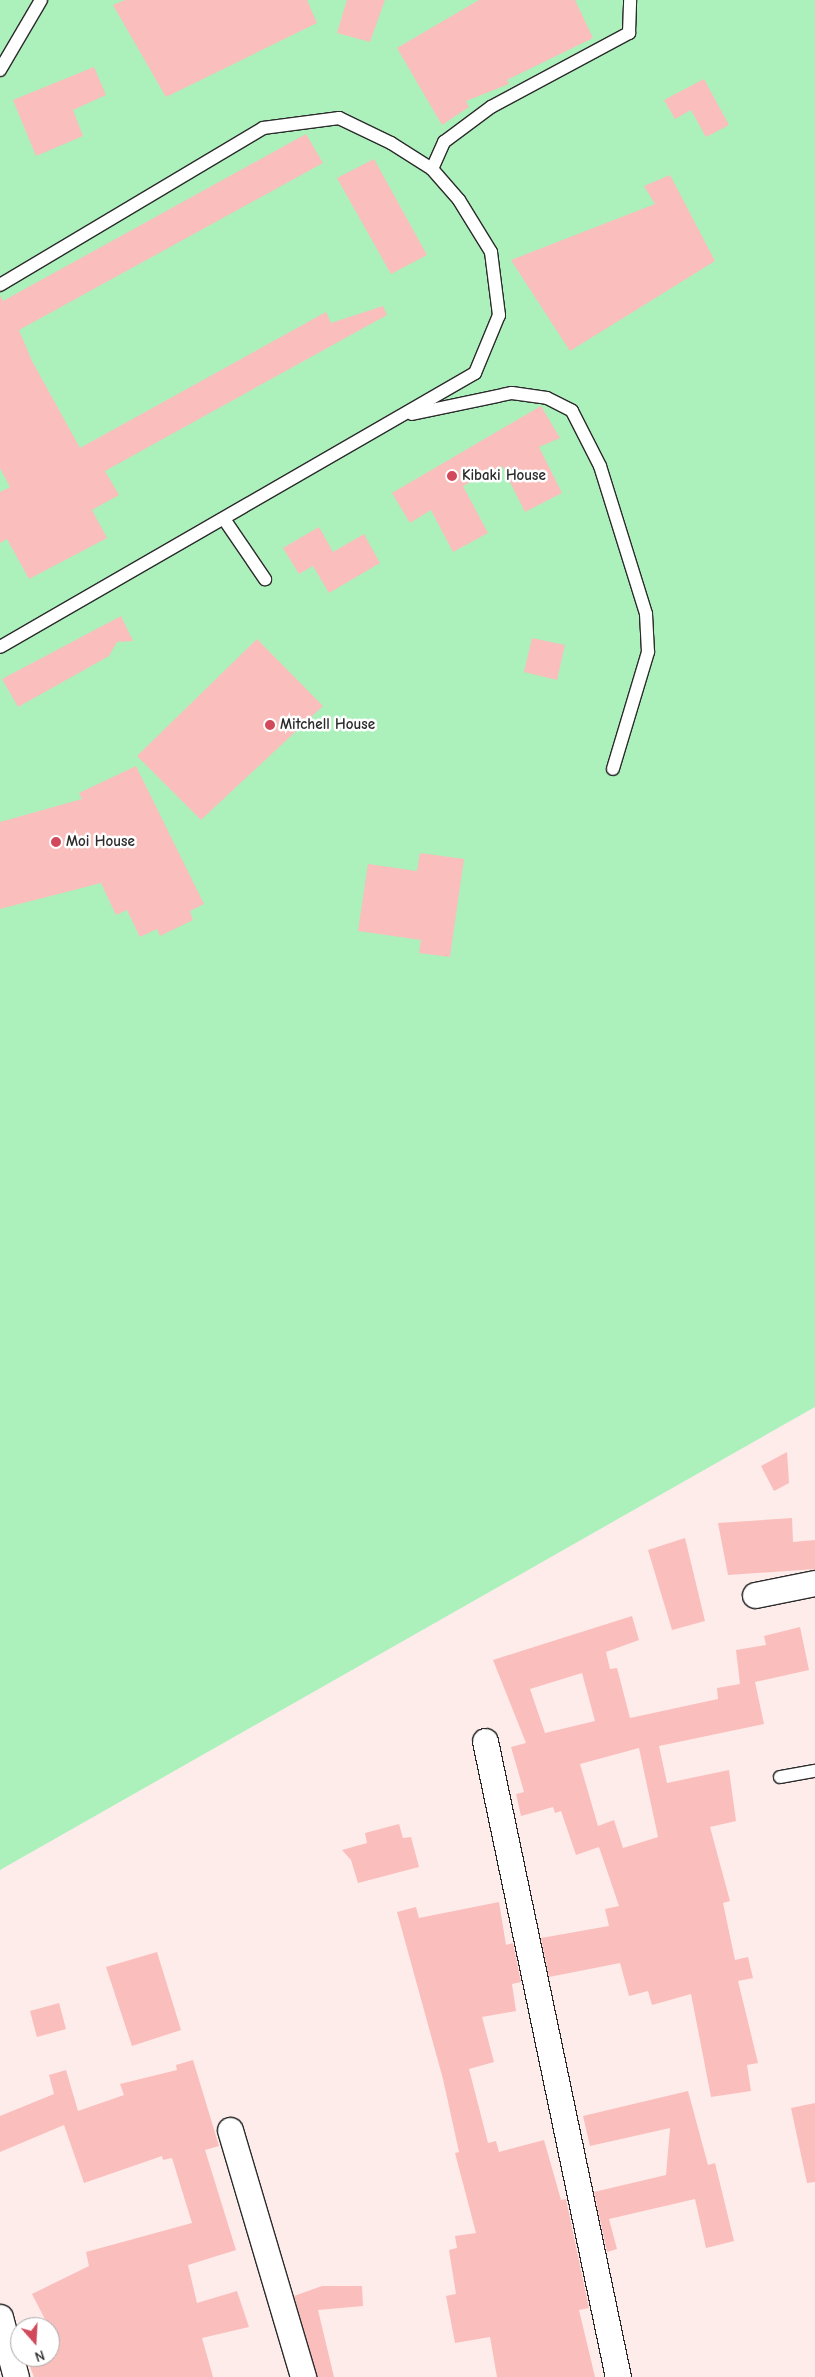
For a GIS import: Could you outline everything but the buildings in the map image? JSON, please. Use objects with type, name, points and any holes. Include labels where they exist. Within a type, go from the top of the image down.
[{"type":"street","points":[[755,1595],[815,1583]]},
{"type":"street","points":[[485,1741],[618,2377]]},
{"type":"street","points":[[230,2130],[303,2377]]},
{"type":"street","points":[[0,2317],[16,2377]]},
{"type":"lane","points":[[0,70],[41,0]]},
{"type":"lane","points":[[432,169],[444,142],[491,108],[629,33],[630,0]]},
{"type":"lane","points":[[0,285],[263,128],[340,118],[391,143],[432,169],[459,200],[491,252],[499,315],[475,373],[224,520],[0,647]]},
{"type":"lane","points":[[400,416],[512,393],[547,398],[572,411],[600,466],[646,614],[648,652],[613,769]]},
{"type":"lane","points":[[224,520],[265,579]]},
{"type":"lane","points":[[780,1777],[815,1771]]},
{"type":"green space","points":[[0,0],[815,0],[815,1407],[0,1870]]},
{"type":"place","name":"Kibaki House","points":[[452,476]]},
{"type":"place","name":"Mitchell House","points":[[270,725]]},
{"type":"place","name":"Moi House","points":[[56,842]]}]
